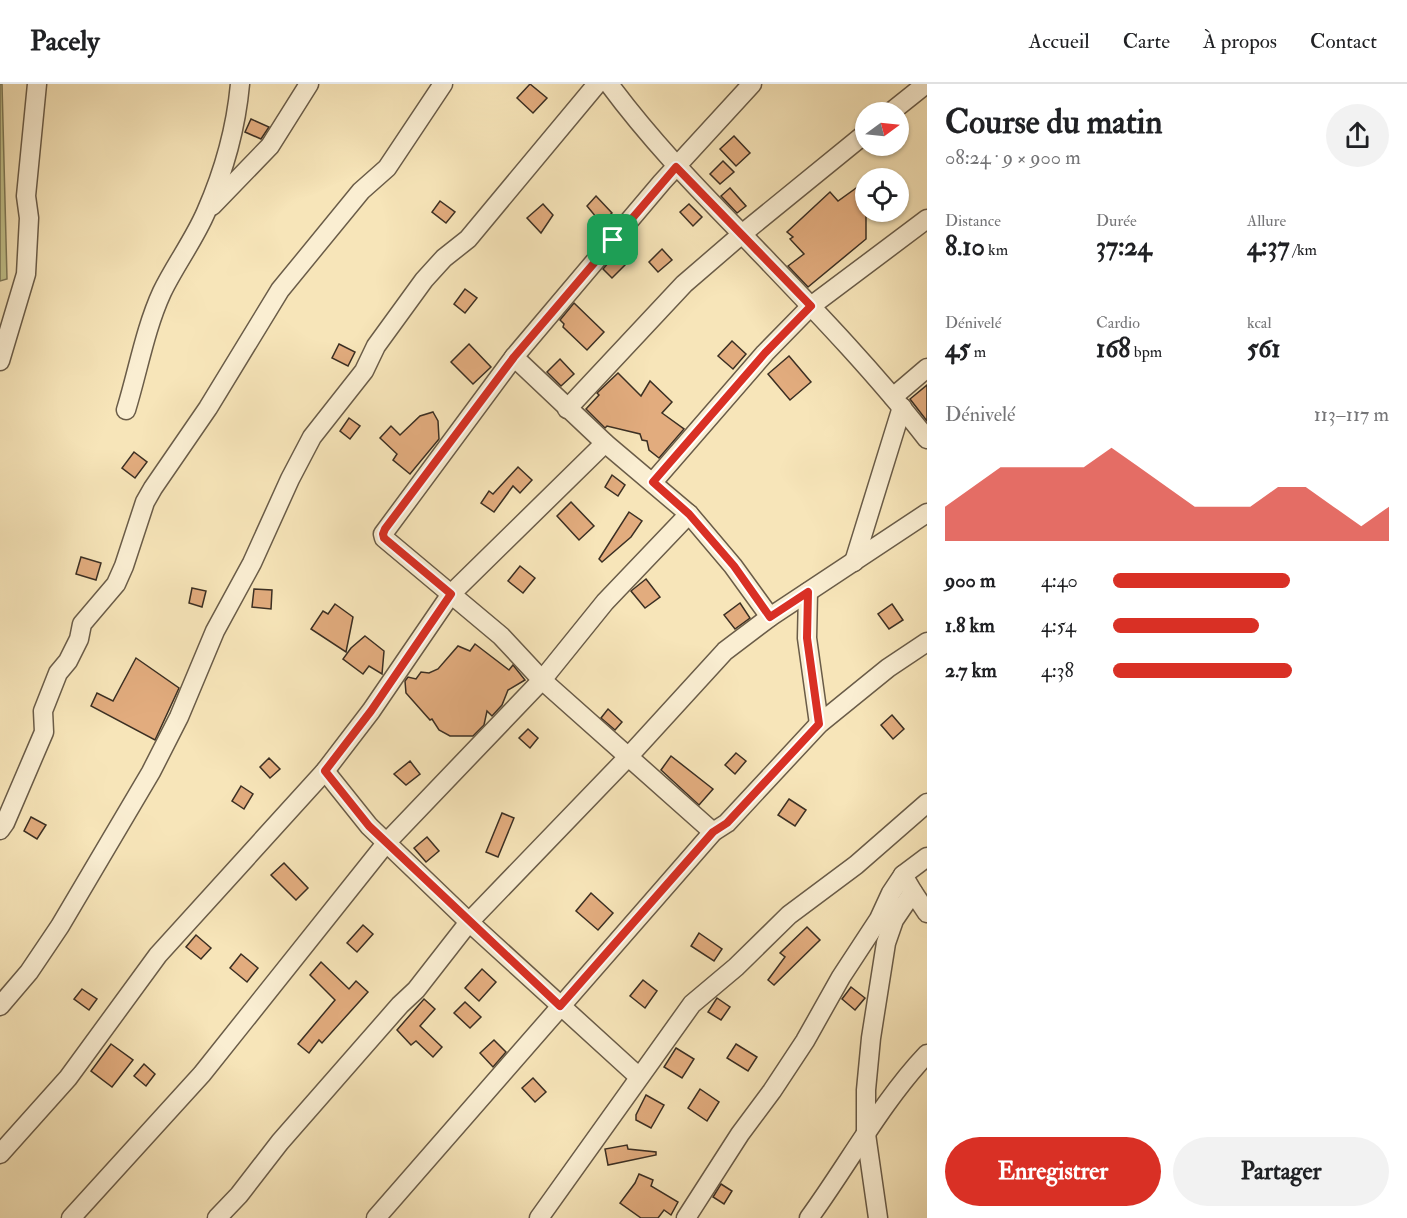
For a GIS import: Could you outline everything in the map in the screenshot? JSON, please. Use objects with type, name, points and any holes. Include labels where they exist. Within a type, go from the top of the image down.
[{"type":"street","points":[[0,361],[26,274],[29,218],[26,196],[38,84]]},
{"type":"street","points":[[126,410],[150,324],[162,292],[206,213],[227,154],[234,128],[240,84]]},
{"type":"street","points":[[206,213],[270,146],[309,84]]},
{"type":"street","points":[[0,830],[6,823],[44,732],[43,711],[58,673],[68,661],[79,639],[82,624],[116,584],[145,502],[153,488],[208,408],[280,290],[361,191],[387,168],[443,84]]},
{"type":"street","points":[[0,1006],[29,972],[55,933],[151,772],[179,717],[215,631],[252,563],[290,479],[312,437],[364,371],[376,346],[424,280],[444,258],[468,239],[597,84]]},
{"type":"street","points":[[609,84],[650,138],[811,306],[927,439]]},
{"type":"street","points":[[713,832],[542,680],[501,636],[384,538],[383,534],[514,357],[662,182],[752,84]]},
{"type":"street","points":[[904,102],[926,84]]},
{"type":"street","points":[[650,138],[662,182]]},
{"type":"street","points":[[567,409],[684,284],[855,142]]},
{"type":"street","points":[[653,482],[765,353],[811,306],[927,219]]},
{"type":"street","points":[[514,357],[567,409],[689,514],[734,566],[770,617]]},
{"type":"street","points":[[854,562],[897,402],[927,368]]},
{"type":"street","points":[[0,1154],[68,1078],[158,955],[325,771],[371,711],[451,594],[605,443]]},
{"type":"street","points":[[217,1218],[239,1196],[280,1142],[400,1005],[416,990],[469,922],[629,756],[725,651],[770,617],[927,513]]},
{"type":"street","points":[[71,1218],[202,1074],[387,842],[542,680],[605,602],[689,514]]},
{"type":"street","points":[[808,592],[807,638],[819,724]]},
{"type":"street","points":[[376,1218],[713,832],[727,823],[819,724],[888,668],[927,642]]},
{"type":"street","points":[[325,771],[369,826],[469,922],[639,1077]]},
{"type":"street","points":[[539,1218],[692,1004],[736,967],[789,915],[856,865],[927,803]]},
{"type":"street","points":[[686,1218],[740,1134],[806,1041],[841,977],[879,919],[903,874],[927,857]]},
{"type":"street","points":[[903,874],[927,913]]},
{"type":"street","points":[[878,1218],[867,1134],[866,1090],[871,1038],[884,950],[894,921],[913,892]]},
{"type":"street","points":[[809,1218],[872,1124],[927,1054]]},
{"type":"green space","points":[[0,84],[2,84],[7,279],[0,281]]},
{"type":"building","points":[[530,84],[547,98],[533,113],[517,98]]},
{"type":"building","points":[[251,119],[269,127],[261,139],[245,132]]},
{"type":"building","points":[[734,136],[750,153],[736,166],[720,149]]},
{"type":"building","points":[[723,161],[734,172],[720,184],[710,174]]},
{"type":"building","points":[[730,188],[746,206],[737,213],[721,196]]},
{"type":"building","points":[[855,189],[855,222],[866,222],[866,239],[808,287],[788,266],[804,254],[790,239],[793,237],[787,232],[830,192],[838,201]]},
{"type":"building","points":[[596,196],[612,213],[601,223],[587,206]]},
{"type":"building","points":[[440,201],[455,212],[446,223],[432,212]]},
{"type":"building","points":[[543,204],[553,215],[541,233],[527,218]]},
{"type":"building","points":[[689,204],[702,217],[693,226],[680,212]]},
{"type":"building","points":[[662,249],[672,260],[658,272],[649,262]]},
{"type":"building","points":[[615,255],[625,265],[612,278],[603,269]]},
{"type":"building","points":[[465,289],[477,298],[465,313],[454,304]]},
{"type":"building","points":[[574,303],[604,332],[587,350],[563,327],[564,324],[560,320]]},
{"type":"building","points":[[732,341],[746,354],[733,369],[718,356]]},
{"type":"building","points":[[339,344],[355,352],[348,366],[332,358]]},
{"type":"building","points":[[469,344],[491,367],[473,384],[451,362]]},
{"type":"building","points":[[789,356],[811,382],[790,400],[768,374]]},
{"type":"building","points":[[560,359],[574,374],[561,386],[547,372]]},
{"type":"building","points":[[618,373],[641,396],[650,381],[672,402],[662,413],[684,429],[659,458],[649,450],[647,441],[642,440],[640,434],[607,426],[605,428],[586,409],[599,395],[597,393]]},
{"type":"building","points":[[927,385],[927,421],[910,399]]},
{"type":"building","points":[[433,412],[438,421],[439,439],[410,474],[393,460],[397,454],[380,438],[391,426],[400,435],[420,416]]},
{"type":"building","points":[[349,418],[360,426],[350,439],[340,431]]},
{"type":"building","points":[[134,452],[147,462],[135,478],[122,468]]},
{"type":"building","points":[[518,467],[532,480],[520,493],[513,486],[494,512],[481,503],[489,491],[493,494]]},
{"type":"building","points":[[612,475],[625,485],[618,496],[605,487]]},
{"type":"building","points":[[571,502],[594,526],[579,540],[557,516]]},
{"type":"building","points":[[629,512],[642,521],[631,537],[602,562],[599,559]]},
{"type":"building","points":[[81,557],[101,563],[96,580],[76,574]]},
{"type":"building","points":[[520,566],[535,578],[523,593],[508,581]]},
{"type":"building","points":[[646,579],[660,597],[645,608],[631,591]]},
{"type":"building","points":[[192,588],[206,591],[202,607],[189,603]]},
{"type":"building","points":[[254,589],[272,590],[271,609],[252,607]]},
{"type":"building","points":[[740,603],[750,618],[735,629],[724,615]]},
{"type":"building","points":[[335,604],[353,617],[346,652],[311,629],[323,611],[328,614]]},
{"type":"building","points":[[892,604],[903,620],[889,629],[878,614]]},
{"type":"building","points":[[365,636],[384,651],[382,674],[369,666],[363,674],[343,659],[351,648]]},
{"type":"building","points":[[475,644],[509,670],[513,665],[525,680],[508,690],[502,705],[492,716],[487,711],[484,725],[473,736],[450,736],[439,730],[432,719],[430,720],[406,693],[405,681],[408,677],[416,679],[421,672],[429,673],[438,669],[458,646],[470,651]]},
{"type":"building","points":[[136,658],[179,688],[155,740],[91,706],[97,693],[113,701]]},
{"type":"building","points":[[608,709],[622,722],[615,730],[601,718]]},
{"type":"building","points":[[892,715],[904,729],[893,739],[881,725]]},
{"type":"building","points":[[528,729],[538,738],[530,748],[519,738]]},
{"type":"building","points":[[736,753],[746,761],[735,774],[725,765]]},
{"type":"building","points":[[671,756],[713,789],[699,805],[661,770]]},
{"type":"building","points":[[269,758],[280,769],[270,778],[260,767]]},
{"type":"building","points":[[410,761],[420,774],[406,785],[394,774]]},
{"type":"building","points":[[241,786],[253,794],[244,809],[232,801]]},
{"type":"building","points":[[789,799],[806,810],[795,826],[778,815]]},
{"type":"building","points":[[502,813],[514,818],[498,857],[486,852]]},
{"type":"building","points":[[31,817],[46,825],[37,839],[24,831]]},
{"type":"building","points":[[427,837],[439,851],[426,862],[414,848]]},
{"type":"building","points":[[284,863],[308,888],[296,900],[271,875]]},
{"type":"building","points":[[591,893],[613,913],[598,930],[576,911]]},
{"type":"building","points":[[363,925],[373,934],[357,952],[347,943]]},
{"type":"building","points":[[807,927],[820,940],[774,985],[768,980],[785,957],[780,953]]},
{"type":"building","points":[[699,933],[722,949],[714,961],[691,946]]},
{"type":"building","points":[[196,935],[211,948],[201,959],[186,947]]},
{"type":"building","points":[[241,954],[258,968],[247,982],[230,968]]},
{"type":"building","points":[[321,962],[349,989],[356,981],[368,992],[322,1043],[319,1040],[309,1053],[298,1044],[335,1000],[310,975]]},
{"type":"building","points":[[482,969],[496,982],[479,1001],[465,988]]},
{"type":"building","points":[[643,980],[657,991],[645,1008],[630,996]]},
{"type":"building","points":[[851,987],[865,998],[855,1010],[842,999]]},
{"type":"building","points":[[82,989],[97,999],[89,1010],[74,999]]},
{"type":"building","points":[[717,998],[730,1007],[721,1020],[708,1012]]},
{"type":"building","points":[[424,999],[435,1009],[420,1026],[442,1047],[433,1057],[416,1041],[411,1045],[397,1030]]},
{"type":"building","points":[[465,1002],[481,1017],[470,1028],[454,1013]]},
{"type":"building","points":[[494,1040],[506,1052],[493,1067],[480,1053]]},
{"type":"building","points":[[111,1044],[133,1060],[112,1087],[91,1071]]},
{"type":"building","points":[[736,1044],[757,1057],[748,1071],[727,1058]]},
{"type":"building","points":[[676,1048],[694,1059],[682,1078],[664,1067]]},
{"type":"building","points":[[144,1064],[155,1074],[146,1086],[134,1076]]},
{"type":"building","points":[[533,1078],[546,1092],[535,1102],[522,1088]]},
{"type":"building","points":[[700,1089],[719,1102],[707,1121],[688,1108]]},
{"type":"building","points":[[646,1095],[664,1105],[651,1128],[636,1120],[636,1115]]},
{"type":"building","points":[[627,1145],[628,1149],[656,1152],[656,1155],[608,1165],[605,1149]]},
{"type":"building","points":[[639,1174],[653,1180],[651,1186],[678,1202],[671,1215],[664,1210],[658,1218],[641,1218],[620,1203]]},
{"type":"building","points":[[721,1184],[732,1191],[724,1204],[713,1197]]},
{"type":"route","points":[[676,167],[811,306],[765,353],[653,482],[689,514],[734,566],[770,617],[808,592],[807,638],[819,724],[727,823],[713,832],[560,1006],[369,826],[325,771],[371,711],[451,594],[384,538],[385,529],[514,357],[613,240],[676,167]]}]
